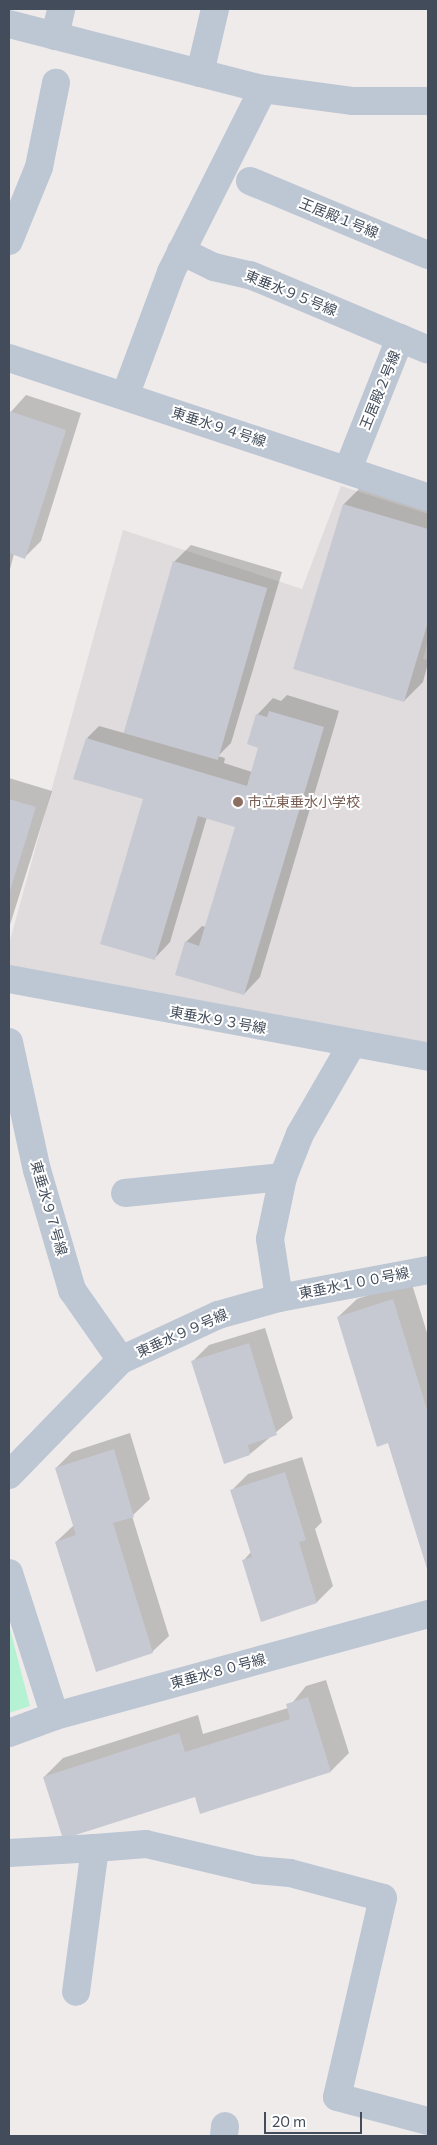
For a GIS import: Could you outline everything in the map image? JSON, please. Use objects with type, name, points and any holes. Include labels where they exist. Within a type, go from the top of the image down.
[{"type":"street","points":[[55,36],[61,9]]},
{"type":"street","points":[[200,74],[215,9]]},
{"type":"street","points":[[9,24],[263,89],[353,102],[428,101]]},
{"type":"street","points":[[9,241],[39,167],[56,83]]},
{"type":"street","points":[[125,396],[181,251],[263,89]]},
{"type":"street","name":"王居殿１号線","points":[[250,181],[428,255]]},
{"type":"street","name":"東垂水９５号線","points":[[181,251],[214,267],[256,278],[400,338]]},
{"type":"street","name":"王居殿２号線","points":[[348,469],[400,338],[428,350]]},
{"type":"street","name":"東垂水９４号線","points":[[9,358],[428,497]]},
{"type":"street","name":"東垂水９３号線","points":[[9,979],[428,1057]]},
{"type":"street","name":"東垂水９７号線","points":[[9,1042],[37,1170],[72,1290],[121,1360]]},
{"type":"street","points":[[279,1298],[270,1239],[283,1177],[300,1134],[352,1044]]},
{"type":"street","points":[[126,1193],[283,1177]]},
{"type":"street","name":"東垂水１００号線","points":[[279,1298],[428,1270]]},
{"type":"street","name":"東垂水９９号線","points":[[9,1475],[121,1360],[218,1315],[279,1298]]},
{"type":"street","points":[[9,1572],[55,1716]]},
{"type":"street","name":"東垂水８０号線","points":[[9,1733],[55,1716],[428,1614]]},
{"type":"street","points":[[9,1853],[146,1844],[256,1870],[290,1874],[383,1898],[337,2097],[428,2121]]},
{"type":"street","points":[[76,1992],[95,1848]]},
{"type":"shaded area","name":"市立東垂水小学校","points":[[341,486],[428,514],[428,641],[423,659],[428,660],[428,1044],[9,970],[9,944],[123,530],[302,589]]},
{"type":"green space","points":[[9,1625],[30,1706],[9,1713]]},
{"type":"building","points":[[9,411],[66,430],[25,559],[9,553]]},
{"type":"building","points":[[343,504],[428,529],[428,622],[404,702],[293,669]]},
{"type":"building","points":[[173,561],[267,588],[218,760],[124,733]]},
{"type":"building","points":[[269,711],[324,727],[244,995],[175,975],[185,941],[199,946],[235,827],[198,816],[155,960],[100,944],[143,799],[73,779],[86,738],[247,786],[258,748],[247,744],[256,714],[267,717]]},
{"type":"building","points":[[9,799],[36,807],[9,894]]},
{"type":"building","points":[[393,1299],[428,1413],[428,1572],[388,1443],[377,1447],[337,1317]]},
{"type":"building","points":[[249,1343],[277,1435],[248,1445],[250,1455],[224,1464],[191,1361]]},
{"type":"building","points":[[114,1449],[134,1517],[113,1523],[153,1653],[96,1672],[55,1542],[76,1535],[55,1468]]},
{"type":"building","points":[[285,1472],[306,1540],[299,1542],[317,1603],[261,1622],[242,1560],[252,1557],[230,1490]]},
{"type":"building","points":[[308,1697],[331,1772],[200,1814],[195,1797],[63,1839],[43,1777],[179,1733],[185,1752],[290,1719],[286,1704]]},
{"type":"place","name":"市立東垂水小学校","points":[[238,802]]}]
